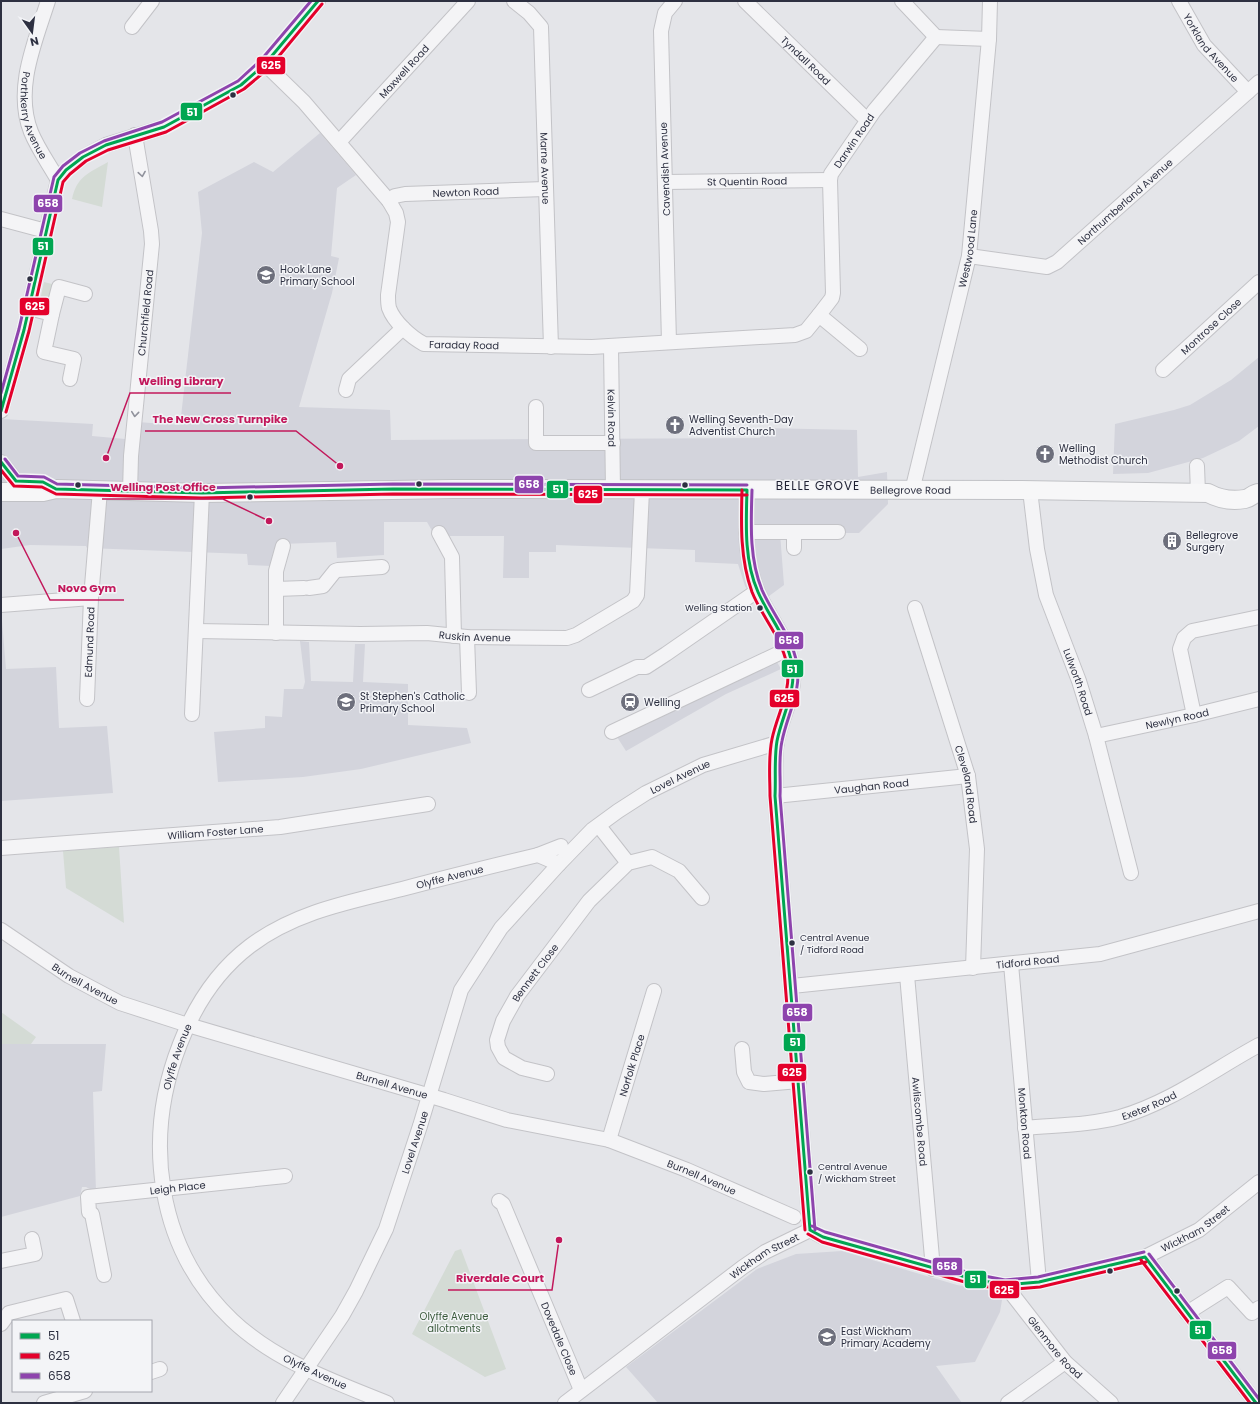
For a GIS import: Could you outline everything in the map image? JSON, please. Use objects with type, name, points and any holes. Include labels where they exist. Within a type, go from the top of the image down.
[{"type":"main road","name":"Bellegrove Road","points":[[7,486],[43,492],[56,488],[130,492],[202,493],[393,489],[642,491],[1030,490],[1203,493],[1219,487],[1247,487],[1257,493]]},
{"type":"street","name":"Porthkerry Avenue","points":[[48,1],[24,90],[30,130],[35,142],[58,180]]},
{"type":"street","points":[[132,27],[152,1]]},
{"type":"street","points":[[1,410],[29,308],[58,180],[66,170],[83,157],[106,145],[164,127],[206,105],[240,84],[265,64],[318,1]]},
{"type":"street","name":"Maxwell Road","points":[[339,142],[468,1]]},
{"type":"street","name":"Marne Avenue","points":[[514,1],[541,27],[551,347]]},
{"type":"street","name":"Cavendish Avenue","points":[[669,342],[661,32],[665,13],[675,1]]},
{"type":"street","name":"Tyndall Road","points":[[745,1],[868,120]]},
{"type":"street","points":[[902,1],[936,37],[989,39]]},
{"type":"street","name":"Westwood Lane","points":[[912,491],[936,386],[969,256],[989,39],[990,1]]},
{"type":"street","name":"Yorkland Avenue","points":[[1179,1],[1204,45],[1248,92]]},
{"type":"street","name":"Darwin Road","points":[[611,346],[796,335],[806,330],[832,298],[833,293],[830,180],[833,170],[868,120],[936,37]]},
{"type":"street","name":"Faraday Road","points":[[265,64],[288,85],[339,142],[389,201],[396,212],[398,222],[388,295],[388,307],[403,328],[416,340],[432,346],[611,346]]},
{"type":"street","name":"Northumberland Avenue","points":[[969,256],[1047,267],[1057,262],[1259,82]]},
{"type":"street","name":"Churchfield Road","points":[[130,492],[131,456],[152,244],[135,135]]},
{"type":"street","name":"St Quentin Road","points":[[665,182],[830,180]]},
{"type":"street","name":"Newton Road","points":[[389,201],[395,196],[405,194],[545,189]]},
{"type":"street","points":[[1,219],[46,231]]},
{"type":"street","name":"Montrose Close","points":[[1163,370],[1259,282]]},
{"type":"street","points":[[70,379],[74,359],[44,352],[59,287],[85,294]]},
{"type":"street","points":[[29,308],[52,314]]},
{"type":"street","points":[[819,315],[860,349]]},
{"type":"street","points":[[346,390],[349,379],[403,328]]},
{"type":"street","name":"Kelvin Road","points":[[611,346],[613,490]]},
{"type":"street","points":[[536,407],[536,443],[613,443]]},
{"type":"street","points":[[1,462],[7,486]]},
{"type":"street","points":[[1197,466],[1203,493]]},
{"type":"street","name":"Edmund Road","points":[[87,699],[91,598],[100,490]]},
{"type":"street","points":[[747,490],[746,532],[748,559],[757,591],[780,631],[793,665],[793,686],[777,743],[775,796],[792,986],[810,1230]]},
{"type":"street","name":"Lulworth Road","points":[[1030,490],[1038,556],[1046,595],[1079,681],[1096,736],[1131,873]]},
{"type":"street","name":"Ruskin Avenue","points":[[196,631],[360,634],[427,633],[461,636],[568,638],[576,635],[633,601],[639,590],[642,491]]},
{"type":"street","points":[[192,714],[202,493]]},
{"type":"street","points":[[746,532],[838,532]]},
{"type":"street","points":[[794,532],[794,548]]},
{"type":"street","points":[[439,533],[452,557],[469,693]]},
{"type":"street","points":[[276,633],[276,589],[278,560],[283,546]]},
{"type":"street","points":[[276,589],[323,586],[335,571],[338,570],[382,567]]},
{"type":"street","points":[[589,690],[637,668],[646,667],[757,591]]},
{"type":"street","points":[[1,605],[91,598]]},
{"type":"street","name":"Cleveland Road","points":[[915,608],[968,776],[977,849],[973,968]]},
{"type":"street","points":[[1194,716],[1180,649],[1184,638],[1192,631],[1259,617]]},
{"type":"street","points":[[612,732],[788,649]]},
{"type":"street","name":"Newlyn Road","points":[[1096,736],[1194,716],[1259,699]]},
{"type":"street","name":"Lovel Avenue","points":[[283,1403],[356,1291],[386,1229],[430,1095],[461,990],[501,928],[559,864],[596,828],[623,807],[676,776],[703,765],[777,743]]},
{"type":"street","name":"Vaughan Road","points":[[775,796],[968,776]]},
{"type":"street","name":"William Foster Lane","points":[[1,848],[280,827],[428,804]]},
{"type":"street","points":[[596,828],[628,863],[652,857],[679,871],[702,898]]},
{"type":"street","name":"Lovel Avenue","points":[[538,855],[596,828]]},
{"type":"street","points":[[538,855],[559,864]]},
{"type":"street","name":"Olyffe Avenue","points":[[387,1403],[306,1369],[273,1351],[232,1320],[198,1279],[176,1234],[164,1189],[160,1152],[161,1117],[165,1091],[188,1025],[209,987],[224,970],[251,946],[284,926],[324,908],[538,855]]},
{"type":"street","name":"Bennett Close","points":[[547,1074],[522,1068],[504,1058],[498,1047],[497,1040],[503,1021],[522,989],[589,901],[628,863]]},
{"type":"street","name":"Tidford Road","points":[[792,986],[1100,954],[1259,911]]},
{"type":"street","name":"Burnell Avenue","points":[[1,930],[68,976],[120,1003],[188,1025],[430,1095],[507,1120],[609,1140],[687,1170],[794,1217]]},
{"type":"street","name":"Monkton Road","points":[[1011,964],[1039,1282]]},
{"type":"street","name":"Awliscombe Road","points":[[907,975],[933,1269]]},
{"type":"street","name":"Norfolk Place","points":[[609,1140],[654,991]]},
{"type":"street","name":"Exeter Road","points":[[1026,1128],[1088,1123],[1119,1117],[1150,1106],[1202,1079],[1259,1046]]},
{"type":"street","points":[[742,1049],[744,1072],[749,1082],[764,1084],[799,1081]]},
{"type":"street","name":"Leigh Place","points":[[104,1276],[92,1214],[89,1212],[88,1197],[285,1176]]},
{"type":"street","name":"Wickham Street","points":[[566,1403],[743,1267],[765,1252],[810,1230],[823,1237],[973,1279],[1005,1285],[1039,1282],[1145,1256],[1199,1230],[1259,1182]]},
{"type":"street","name":"Dovedale Close","points":[[499,1201],[503,1204],[581,1390]]},
{"type":"street","points":[[1,1261],[35,1254],[32,1239]]},
{"type":"street","points":[[1145,1256],[1256,1403]]},
{"type":"street","name":"Glenmore Road","points":[[1005,1285],[1065,1362],[1111,1403]]},
{"type":"street","points":[[1187,1313],[1228,1287],[1252,1313],[1259,1308]]},
{"type":"street","points":[[5,1318],[66,1299],[73,1320]]},
{"type":"street","points":[[1008,1403],[1065,1362]]},
{"type":"street","points":[[44,1403],[82,1392]]},
{"type":"shaded area","points":[[320,133],[356,175],[337,188],[331,256],[339,258],[332,293],[299,407],[390,410],[391,440],[760,438],[759,428],[857,430],[858,477],[887,472],[888,504],[859,533],[780,533],[784,585],[757,605],[745,586],[738,564],[695,562],[695,550],[556,545],[556,552],[529,552],[529,578],[503,578],[504,536],[435,536],[427,522],[384,522],[384,555],[337,558],[336,542],[281,544],[272,566],[248,565],[247,554],[87,548],[86,546],[30,545],[1,549],[1,419],[93,424],[92,436],[136,440],[137,422],[180,425],[202,233],[198,192],[254,162],[273,172]]},
{"type":"shaded area","points":[[1259,357],[1259,426],[1239,441],[1203,458],[1148,473],[1113,474],[1115,424],[1190,405],[1231,380]]},
{"type":"shaded area","points":[[1,609],[6,669],[56,667],[59,728],[107,726],[113,793],[1,801]]},
{"type":"shaded area","name":"St Stephen's Catholic Primary School","points":[[300,641],[309,642],[311,681],[353,682],[355,644],[365,644],[363,682],[408,684],[408,725],[467,728],[471,743],[361,769],[303,777],[218,782],[214,732],[265,728],[265,716],[282,717],[284,689],[303,689],[305,682]]},
{"type":"shaded area","points":[[777,662],[781,669],[726,694],[626,751],[617,737],[772,663]]},
{"type":"shaded area","points":[[1,1044],[106,1044],[102,1091],[93,1092],[96,1192],[86,1187],[82,1187],[80,1196],[1,1217]]},
{"type":"shaded area","name":"East Wickham Primary Academy","points":[[842,1251],[957,1285],[1000,1292],[1002,1300],[1000,1312],[975,1362],[936,1366],[962,1403],[658,1403],[626,1367],[757,1269],[796,1254]]},
{"type":"green space","points":[[108,162],[102,207],[72,199],[74,191],[81,180],[90,172]]},
{"type":"green space","points":[[44,282],[52,284],[54,294],[47,306],[39,305]]},
{"type":"green space","points":[[119,847],[124,923],[66,888],[63,851]]},
{"type":"green space","points":[[1,1012],[36,1037],[31,1044],[1,1044]]},
{"type":"green space","name":"Olyffe Avenue allotments","points":[[461,1249],[506,1369],[485,1377],[412,1334],[455,1251]]},
{"type":"transit line","name":"658","points":[[1,393],[19,329],[54,177],[63,166],[80,153],[104,141],[162,122],[238,81],[261,60],[311,1]]},
{"type":"transit line","name":"51","points":[[1,411],[24,330],[58,180],[66,170],[83,157],[106,145],[164,127],[241,85],[265,64],[318,1]]},
{"type":"transit line","name":"625","points":[[6,412],[29,331],[63,182],[86,161],[108,150],[166,132],[244,89],[269,68],[322,4]]},
{"type":"transit line","name":"658","points":[[5,459],[18,476],[44,477],[57,484],[202,488],[393,484],[747,485]]},
{"type":"transit line","name":"51","points":[[1,462],[16,481],[43,482],[56,489],[202,493],[393,489],[747,490]]},
{"type":"transit line","name":"625","points":[[1,470],[14,486],[42,487],[56,494],[202,498],[393,494],[747,495]]},
{"type":"transit line","name":"625","points":[[742,490],[742,541],[748,580],[756,601],[781,646],[787,665],[788,675],[786,693],[774,730],[771,746],[770,796],[805,1230]]},
{"type":"transit line","name":"51","points":[[747,490],[746,516],[750,568],[753,580],[762,601],[782,636],[790,654],[793,674],[791,693],[777,741],[775,796],[810,1230]]},
{"type":"transit line","name":"658","points":[[752,490],[751,515],[755,566],[766,599],[787,635],[795,654],[798,674],[796,693],[784,731],[781,748],[780,796],[815,1230]]},
{"type":"transit line","name":"658","points":[[812,1226],[825,1232],[974,1274],[1005,1280],[1038,1277],[1144,1252]]},
{"type":"transit line","name":"51","points":[[810,1230],[823,1237],[973,1279],[1005,1285],[1039,1282],[1145,1257]]},
{"type":"transit line","name":"625","points":[[808,1234],[822,1242],[972,1284],[1005,1290],[1040,1287],[1146,1262]]},
{"type":"transit line","name":"658","points":[[1149,1254],[1259,1399]]},
{"type":"transit line","name":"51","points":[[1145,1257],[1256,1403]]},
{"type":"transit line","name":"625","points":[[1141,1260],[1250,1403]]},
{"type":"place","name":"Hook Lane Primary School","points":[[266,275]]},
{"type":"place","name":"Welling Seventh-Day Adventist Church","points":[[675,425]]},
{"type":"place","name":"Welling Methodist Church","points":[[1045,454]]},
{"type":"place","name":"Welling Library","points":[[106,458]]},
{"type":"place","name":"The New Cross Turnpike","points":[[340,466]]},
{"type":"place","name":"Welling Post Office","points":[[269,521]]},
{"type":"place","name":"Novo Gym","points":[[16,533]]},
{"type":"place","name":"Bellegrove Surgery","points":[[1172,541]]},
{"type":"place","name":"Welling Station","points":[[760,608]]},
{"type":"place","name":"St Stephen's Catholic Primary School","points":[[346,702]]},
{"type":"place","name":"Welling","points":[[630,702]]},
{"type":"place","name":"Central Avenue / Tidford Road","points":[[792,943]]},
{"type":"place","name":"Central Avenue / Wickham Street","points":[[810,1172]]},
{"type":"place","name":"Riverdale Court","points":[[559,1240]]},
{"type":"place","name":"East Wickham Primary Academy","points":[[827,1337]]},
{"type":"district","name":"BELLE GROVE","points":[[818,485]]}]
